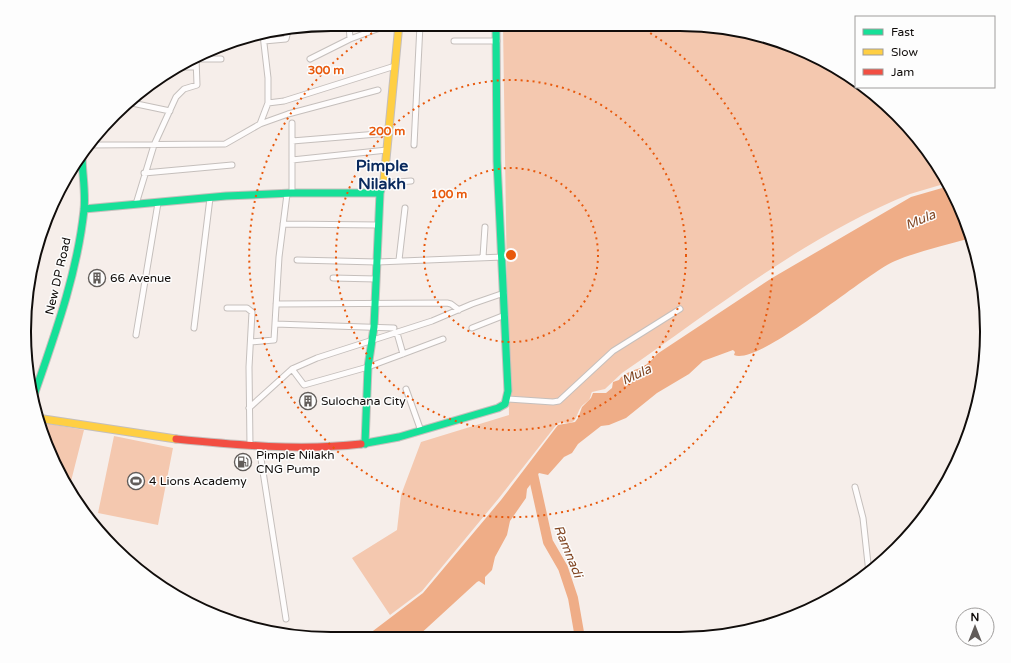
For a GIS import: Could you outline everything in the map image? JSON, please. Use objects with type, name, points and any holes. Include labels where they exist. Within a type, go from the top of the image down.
[{"type":"street","points":[[349,31],[350,39]]},
{"type":"street","points":[[310,59],[350,39],[372,31]]},
{"type":"street","points":[[366,444],[368,367],[374,327],[380,193],[384,183],[390,133],[398,31]]},
{"type":"street","points":[[414,145],[420,31]]},
{"type":"street","points":[[44,419],[142,434],[250,446],[366,444],[421,431],[498,408],[505,404],[507,398],[505,315],[497,161],[496,31]]},
{"type":"street","points":[[264,42],[286,39],[287,35]]},
{"type":"street","points":[[260,124],[268,103],[264,39]]},
{"type":"street","points":[[454,41],[496,41]]},
{"type":"street","points":[[206,59],[221,59]]},
{"type":"street","points":[[136,204],[144,173],[154,145],[176,97],[184,90],[198,85],[196,64]]},
{"type":"street","points":[[268,103],[284,101],[395,66]]},
{"type":"street","points":[[189,67],[196,67]]},
{"type":"street","points":[[96,145],[225,144],[260,124],[288,114],[378,90]]},
{"type":"street","points":[[136,104],[170,111]]},
{"type":"street","points":[[251,342],[274,340],[283,224],[289,194],[292,160],[292,123]]},
{"type":"street","points":[[292,141],[390,133]]},
{"type":"street","points":[[292,160],[387,150]]},
{"type":"street","name":"New DP Road","points":[[37,387],[65,302],[84,209],[82,164]]},
{"type":"street","points":[[144,173],[232,165]]},
{"type":"street","points":[[384,183],[411,181]]},
{"type":"street","points":[[84,209],[120,208],[136,204],[210,198],[289,194],[380,193]]},
{"type":"street","points":[[194,328],[210,198]]},
{"type":"street","points":[[136,335],[158,203]]},
{"type":"street","points":[[399,260],[405,208]]},
{"type":"street","points":[[283,224],[379,225]]},
{"type":"street","points":[[483,257],[485,227]]},
{"type":"street","points":[[297,260],[377,262],[503,257]]},
{"type":"street","points":[[333,278],[376,279]]},
{"type":"street","points":[[249,408],[292,369],[318,358],[397,334],[504,293]]},
{"type":"street","points":[[276,304],[447,303],[454,305],[459,310]]},
{"type":"street","points":[[227,308],[251,310],[249,408],[250,446]]},
{"type":"street","points":[[507,398],[553,402],[559,401],[613,351],[636,335],[680,309]]},
{"type":"street","points":[[472,328],[505,315]]},
{"type":"street","points":[[276,324],[394,328]]},
{"type":"street","points":[[397,334],[403,354]]},
{"type":"street","points":[[292,369],[304,385],[368,367],[443,340]]},
{"type":"street","points":[[406,389],[421,431]]},
{"type":"street","points":[[259,446],[286,619]]},
{"type":"street","points":[[855,487],[863,518],[868,565]]},
{"type":"shaded area","points":[[503,31],[699,32],[738,37],[776,47],[830,71],[878,106],[905,133],[940,181],[942,185],[910,194],[871,211],[833,231],[761,276],[726,300],[622,373],[605,389],[592,392],[589,399],[581,407],[573,421],[570,423],[561,422],[557,424],[499,498],[422,591],[390,615],[352,558],[397,530],[401,495],[421,442],[509,415]]},
{"type":"shaded area","points":[[45,423],[84,430],[71,482],[54,446]]},
{"type":"shaded area","name":"4 Lions Academy","points":[[114,436],[173,448],[158,525],[98,513]]},
{"type":"water","name":"Mula","points":[[943,188],[965,240],[923,251],[895,261],[861,282],[813,317],[766,347],[747,355],[734,355],[735,352],[733,350],[703,361],[689,374],[657,393],[626,418],[609,425],[601,426],[578,444],[572,453],[564,457],[548,475],[539,473],[527,489],[526,498],[510,521],[507,535],[495,557],[492,570],[485,577],[485,585],[479,581],[477,582],[422,632],[372,632],[423,593],[501,500],[558,425],[575,422],[582,407],[591,398],[593,393],[606,393],[612,388],[613,382],[619,380],[626,373],[642,367],[652,360],[657,354],[772,278],[911,197]]},
{"type":"waterway","name":"Ramnadi","points":[[533,474],[548,542],[563,568],[573,598],[579,632]]},
{"type":"traffic: fast","points":[[361,444],[399,437],[498,408],[505,404],[508,391],[497,161],[496,31]]},
{"type":"traffic: fast","points":[[37,388],[64,306],[81,234],[84,210],[83,164]]},
{"type":"traffic: fast","points":[[365,444],[368,367],[374,327],[380,193],[384,180]]},
{"type":"traffic: fast","points":[[84,209],[226,196],[292,193],[380,193]]},
{"type":"traffic: slow","points":[[384,180],[398,31]]},
{"type":"traffic: slow","points":[[44,419],[176,439]]},
{"type":"traffic: jam","points":[[176,439],[245,445],[292,447],[361,444]]},
{"type":"place","name":"66 Avenue","points":[[97,278]]},
{"type":"place","name":"Sulochana City","points":[[308,401]]},
{"type":"place","name":"Pimple Nilakh CNG Pump","points":[[243,462]]},
{"type":"place","name":"4 Lions Academy","points":[[136,481]]},
{"type":"district","name":"Pimple Nilakh","points":[[382,174]]}]
